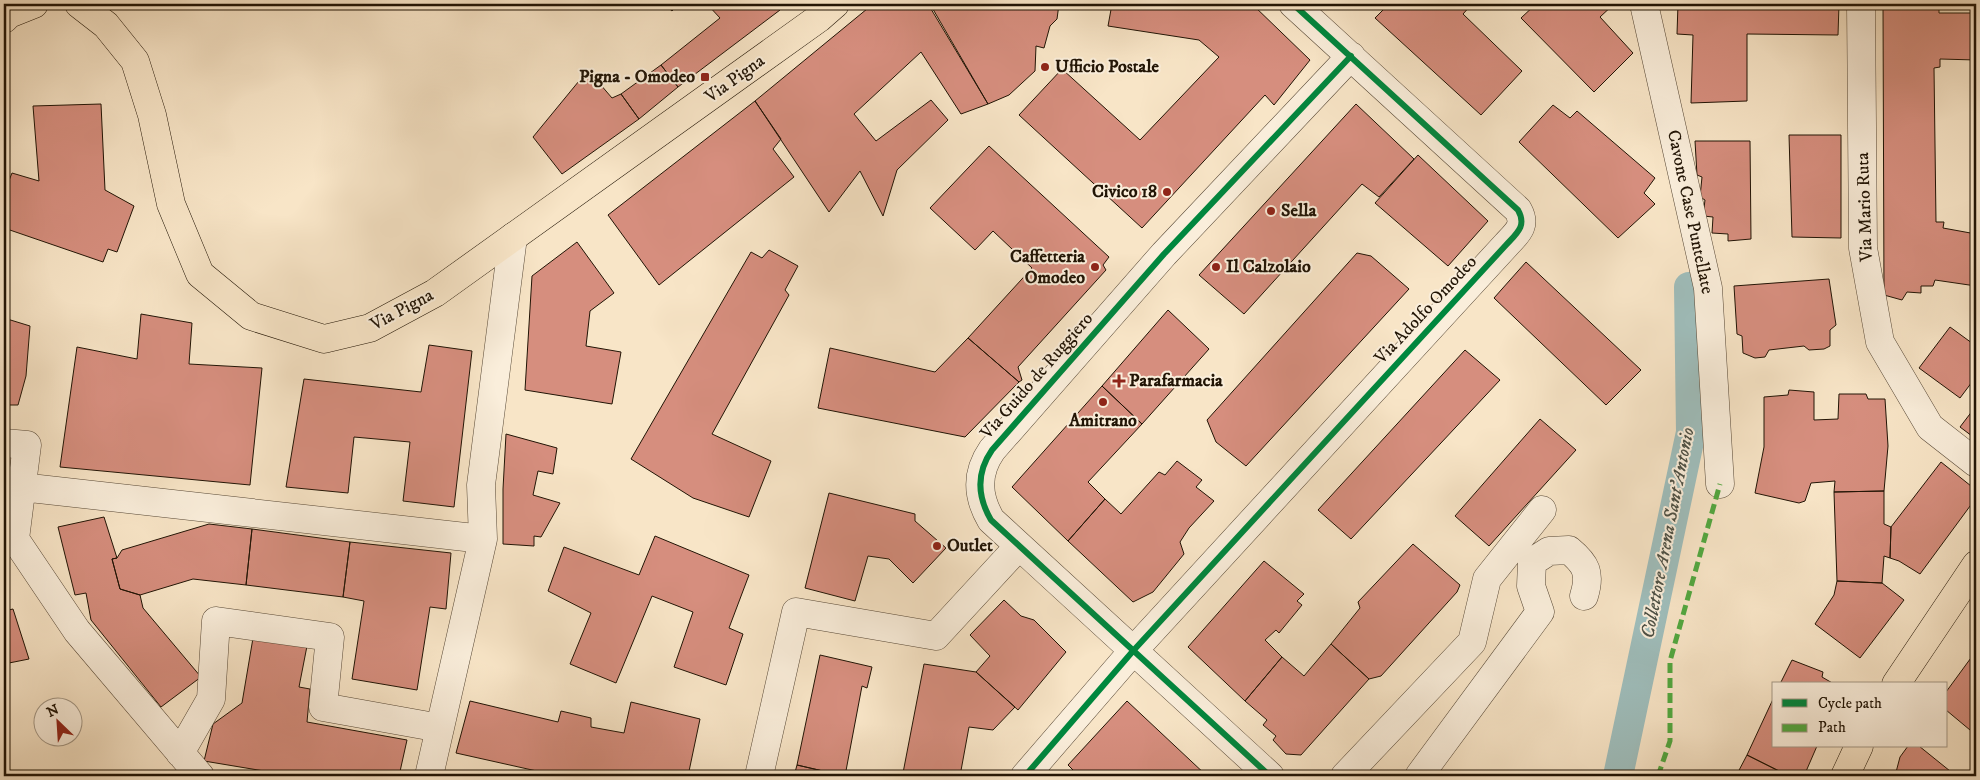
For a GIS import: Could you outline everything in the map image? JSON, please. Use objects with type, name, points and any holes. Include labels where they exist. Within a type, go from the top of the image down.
[{"type":"main road","points":[[4,18],[9,14],[34,4]]},
{"type":"main road","name":"Via Pigna","points":[[79,4],[106,25],[135,61],[152,115],[171,204],[200,274],[251,316],[324,339],[370,328],[435,293],[819,18],[835,4]]},
{"type":"main road","points":[[1897,682],[1976,565]]},
{"type":"main road","points":[[1845,776],[1859,748]]},
{"type":"street","name":"Via Adolfo Omodeo","points":[[1133,651],[1506,245],[1522,225],[1522,218],[1518,210],[1293,4]]},
{"type":"street","name":"Cavone Case Puntellate","points":[[1644,4],[1708,288],[1720,484]]},
{"type":"street","name":"Via Mario Ruta","points":[[1861,4],[1863,248],[1880,342],[1930,427],[1976,464]]},
{"type":"street","name":"Via Guido de Ruggiero","points":[[1270,776],[991,520],[983,506],[980,476],[984,460],[1164,254],[1351,56]]},
{"type":"street","points":[[429,776],[482,539],[481,485],[512,237]]},
{"type":"street","points":[[4,443],[27,445],[15,539],[77,632],[200,776]]},
{"type":"street","points":[[21,487],[482,539]]},
{"type":"street","points":[[1345,776],[1472,642],[1488,580],[1542,510]]},
{"type":"street","points":[[759,776],[796,612],[936,636],[1019,546]]},
{"type":"street","points":[[1419,776],[1540,612],[1531,586],[1532,562],[1549,551],[1569,550],[1583,562],[1589,582],[1584,596]]},
{"type":"street","points":[[180,753],[210,699],[216,621],[330,637],[323,707],[440,728]]},
{"type":"street","points":[[1025,776],[1133,651]]},
{"type":"building","points":[[664,4],[679,4],[672,11]]},
{"type":"building","points":[[707,4],[775,4],[780,10],[678,87],[661,65],[720,18]]},
{"type":"building","points":[[873,4],[928,4],[988,104],[961,114],[921,52],[854,114],[876,141],[931,100],[948,120],[897,170],[883,216],[860,171],[829,212],[755,101]]},
{"type":"building","points":[[930,4],[1059,4],[1057,19],[1050,26],[1044,48],[1036,46],[1035,71],[1009,95],[988,104]]},
{"type":"building","points":[[1112,4],[1252,4],[1310,60],[1274,105],[1265,95],[1142,228],[1019,115],[1062,69],[1140,140],[1219,57],[1199,40],[1108,26]]},
{"type":"building","points":[[1389,4],[1472,4],[1463,14],[1522,71],[1481,115],[1375,18]]},
{"type":"building","points":[[1536,4],[1614,4],[1600,17],[1633,53],[1594,92],[1521,18]]},
{"type":"building","points":[[1678,4],[1839,4],[1838,35],[1747,34],[1747,101],[1691,103],[1693,35],[1677,34]]},
{"type":"building","points":[[1883,4],[1939,4],[1939,13],[1976,13],[1976,60],[1940,59],[1940,67],[1934,68],[1936,222],[1944,222],[1943,228],[1976,234],[1976,286],[1935,280],[1933,286],[1921,286],[1921,293],[1907,292],[1902,300],[1884,295]]},
{"type":"building","points":[[661,65],[678,87],[639,119],[621,94]]},
{"type":"building","points":[[588,70],[612,98],[621,94],[639,119],[562,174],[533,137]]},
{"type":"building","points":[[755,101],[781,139],[773,149],[794,177],[659,285],[608,215]]},
{"type":"building","points":[[101,104],[105,190],[134,206],[117,252],[108,249],[103,262],[4,228],[4,193],[12,173],[39,181],[33,106]]},
{"type":"building","points":[[1356,104],[1414,159],[1379,197],[1362,184],[1244,314],[1199,275]]},
{"type":"building","points":[[1553,105],[1570,118],[1577,111],[1655,178],[1644,193],[1655,204],[1618,238],[1519,142]]},
{"type":"building","points":[[1789,135],[1841,135],[1841,238],[1792,237]]},
{"type":"building","points":[[1695,141],[1750,141],[1751,239],[1728,241],[1728,234],[1712,233],[1713,217],[1703,216],[1705,200],[1700,197],[1702,177],[1697,175]]},
{"type":"building","points":[[989,146],[1109,257],[1103,265],[1106,270],[1018,367],[1022,380],[1019,382],[968,338],[1032,268],[993,231],[975,250],[930,208]]},
{"type":"building","points":[[1418,155],[1488,221],[1448,266],[1375,203]]},
{"type":"building","points":[[577,242],[614,293],[590,311],[586,346],[621,352],[612,404],[525,390],[532,276]]},
{"type":"building","points":[[769,250],[798,266],[785,290],[789,295],[712,434],[771,461],[749,517],[693,498],[631,459],[751,252],[762,258]]},
{"type":"building","points":[[1357,253],[1371,256],[1409,289],[1246,466],[1216,442],[1207,420]]},
{"type":"building","points":[[1526,262],[1641,370],[1606,405],[1494,298]]},
{"type":"building","points":[[1829,279],[1836,325],[1830,330],[1830,346],[1824,349],[1809,350],[1804,346],[1769,350],[1765,357],[1755,358],[1743,353],[1742,336],[1737,334],[1734,286]]},
{"type":"building","points":[[1168,310],[1209,349],[1142,424],[1102,386]]},
{"type":"building","points":[[141,314],[192,323],[189,364],[262,368],[250,485],[60,467],[77,347],[137,359]]},
{"type":"building","points":[[4,318],[30,326],[26,376],[18,405],[4,405]]},
{"type":"building","points":[[1950,327],[1976,346],[1976,385],[1972,382],[1960,398],[1919,368]]},
{"type":"building","points":[[968,338],[1019,382],[965,437],[818,408],[830,348],[935,372]]},
{"type":"building","points":[[429,345],[472,351],[454,507],[403,501],[410,442],[354,437],[348,493],[286,487],[304,379],[421,392]]},
{"type":"building","points":[[1465,350],[1500,380],[1351,539],[1318,510]]},
{"type":"building","points":[[1102,386],[1142,424],[1088,482],[1105,499],[1068,541],[1012,487]]},
{"type":"building","points":[[1789,390],[1814,392],[1814,420],[1838,419],[1839,394],[1866,394],[1868,399],[1885,399],[1888,446],[1884,491],[1834,492],[1835,481],[1811,483],[1805,501],[1799,503],[1755,493],[1764,447],[1764,397],[1788,395]]},
{"type":"building","points":[[1976,406],[1976,439],[1960,427]]},
{"type":"building","points":[[1540,419],[1576,450],[1489,546],[1455,516]]},
{"type":"building","points":[[506,434],[557,448],[553,474],[538,471],[533,495],[560,503],[541,537],[534,536],[534,546],[503,544]]},
{"type":"building","points":[[1177,461],[1202,480],[1196,487],[1214,501],[1189,528],[1180,542],[1184,554],[1153,592],[1133,602],[1068,541],[1105,499],[1121,514],[1159,472],[1165,475]]},
{"type":"building","points":[[1941,462],[1976,490],[1976,498],[1920,574],[1899,561],[1890,558],[1891,527]]},
{"type":"building","points":[[1884,491],[1884,524],[1891,527],[1890,558],[1884,556],[1882,583],[1837,581],[1834,492]]},
{"type":"building","points":[[829,493],[915,514],[915,521],[946,548],[913,583],[889,559],[868,556],[855,601],[805,588]]},
{"type":"building","points":[[104,517],[117,558],[112,559],[120,589],[140,595],[143,608],[201,677],[161,707],[91,620],[86,593],[75,595],[58,527]]},
{"type":"building","points":[[209,524],[252,529],[246,585],[193,579],[140,595],[120,589],[112,559],[117,558],[122,550]]},
{"type":"building","points":[[252,529],[350,542],[343,597],[246,585]]},
{"type":"building","points":[[655,536],[749,575],[729,628],[743,634],[726,685],[674,667],[693,612],[652,596],[616,683],[570,664],[591,613],[548,591],[564,547],[639,575]]},
{"type":"building","points":[[350,542],[451,553],[446,609],[430,607],[417,690],[352,679],[364,601],[343,597]]},
{"type":"building","points":[[1413,544],[1460,585],[1457,592],[1381,676],[1369,679],[1331,644],[1360,608],[1358,602]]},
{"type":"building","points":[[1264,561],[1304,594],[1297,601],[1302,605],[1279,633],[1276,630],[1265,640],[1282,657],[1245,701],[1188,647]]},
{"type":"building","points":[[1837,581],[1882,583],[1904,600],[1860,658],[1815,624],[1834,595]]},
{"type":"building","points":[[1004,600],[1021,616],[1034,620],[1066,652],[1018,710],[976,672],[990,656],[970,635]]},
{"type":"building","points":[[13,609],[29,659],[4,664],[4,611]]},
{"type":"building","points":[[253,638],[307,646],[299,687],[310,689],[307,722],[407,740],[399,776],[294,776],[204,761],[213,724],[242,703]]},
{"type":"building","points":[[1331,644],[1369,679],[1301,755],[1286,754],[1273,740],[1276,736],[1263,725],[1267,720],[1245,701],[1282,657],[1304,676]]},
{"type":"building","points":[[1976,651],[1976,735],[1948,712],[1948,689]]},
{"type":"building","points":[[820,655],[872,667],[867,688],[862,686],[845,776],[797,765]]},
{"type":"building","points":[[1792,660],[1823,672],[1822,677],[1831,682],[1781,682]]},
{"type":"building","points":[[924,664],[976,672],[1015,707],[993,730],[969,727],[960,776],[921,776],[903,773]]},
{"type":"building","points":[[470,701],[558,722],[561,711],[591,718],[591,727],[624,733],[631,702],[700,719],[688,776],[559,776],[456,753]]},
{"type":"building","points":[[1127,701],[1207,776],[1079,776],[1068,765]]},
{"type":"building","points":[[1772,701],[1772,748],[1816,748],[1804,776],[1789,776],[1747,755]]},
{"type":"building","points":[[1907,748],[1921,748],[1950,771],[1946,776],[1895,776],[1900,757]]},
{"type":"building","points":[[1747,755],[1789,776],[1736,776]]},
{"type":"building","points":[[797,765],[844,776],[794,776]]},
{"type":"waterway","name":"Collettore Arena Sant'Antonio","points":[[1618,776],[1691,432],[1689,287]]},
{"type":"marked path","points":[[1658,776],[1670,741],[1670,661],[1720,484]]},
{"type":"cycle path","points":[[1025,776],[1133,651],[1520,229],[1521,216],[1518,210],[1293,4]]},
{"type":"cycle path","points":[[1270,776],[991,520],[983,502],[980,485],[981,476],[983,467],[992,450],[1164,254],[1351,56]]},
{"type":"place","name":"Ufficio Postale","points":[[1045,67]]},
{"type":"place","name":"Pigna - Omodeo","points":[[705,77]]},
{"type":"place","name":"Civico 18","points":[[1167,192]]},
{"type":"place","name":"Sella","points":[[1271,211]]},
{"type":"place","name":"Caffetteria Omodeo","points":[[1095,267]]},
{"type":"place","name":"Il Calzolaio","points":[[1216,267]]},
{"type":"place","name":"Parafarmacia","points":[[1119,381]]},
{"type":"place","name":"Amitrano","points":[[1103,402]]},
{"type":"place","name":"Outlet","points":[[937,546]]}]
